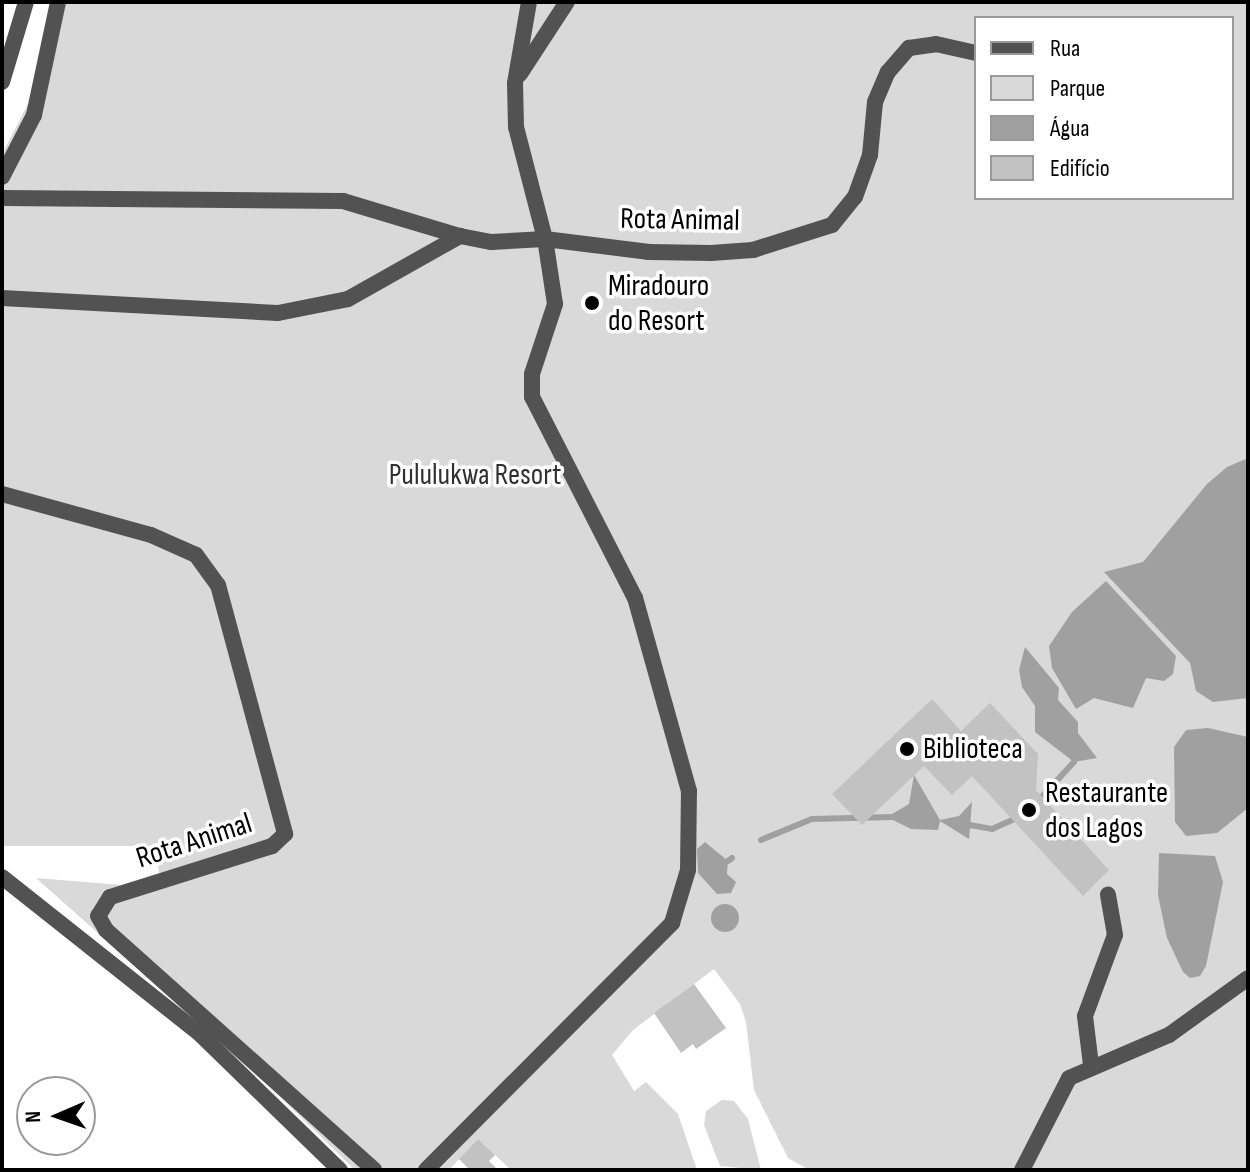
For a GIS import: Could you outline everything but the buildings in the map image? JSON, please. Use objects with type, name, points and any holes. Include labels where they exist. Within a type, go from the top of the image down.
[{"type":"street","points":[[2,82],[26,2]]},
{"type":"street","points":[[2,177],[34,115],[58,2]]},
{"type":"street","points":[[426,1170],[672,923],[688,870],[689,791],[635,598],[532,397],[532,374],[555,304],[545,239],[516,127],[515,83],[529,2]]},
{"type":"street","points":[[515,83],[567,2]]},
{"type":"street","name":"Rota Animal","points":[[2,198],[343,201],[460,236],[491,242],[545,239],[649,252],[753,250],[832,225],[855,197],[870,155],[875,102],[888,72],[909,48],[936,44],[974,53]]},
{"type":"street","points":[[2,298],[278,313],[348,299],[460,236]]},
{"type":"street","name":"Rota Animal","points":[[2,494],[151,535],[196,555],[218,585],[285,834],[272,846],[110,897],[98,916],[106,930],[374,1170]]},
{"type":"street","points":[[2,877],[201,1035],[340,1170]]},
{"type":"street","points":[[1091,1065],[1085,1016],[1115,935],[1108,895]]},
{"type":"street","points":[[1022,1170],[1060,1088],[1091,1065],[1169,1035],[1248,978]]},
{"type":"green space","name":"Pululukwa Resort","points":[[51,2],[1248,2],[1248,1170],[809,1170],[788,1158],[754,1090],[746,1022],[740,1004],[714,969],[633,1030],[612,1055],[634,1091],[646,1082],[678,1114],[697,1170],[511,1170],[478,1139],[449,1170],[355,1170],[260,1077],[36,878],[122,885],[159,874],[156,846],[2,846],[2,154],[29,102]]},
{"type":"green space","points":[[722,1100],[734,1101],[748,1119],[761,1170],[720,1166],[704,1125],[706,1111]]},
{"type":"water","points":[[1248,458],[1248,698],[1213,702],[1196,691],[1190,663],[1104,572],[1143,562],[1207,484],[1227,467]]},
{"type":"water","points":[[1106,581],[1176,656],[1173,674],[1164,681],[1146,678],[1133,708],[1094,698],[1076,709],[1052,668],[1049,646],[1072,612]]},
{"type":"water","points":[[1025,647],[1059,688],[1058,700],[1078,722],[1078,733],[1097,758],[1074,762],[1035,732],[1035,706],[1022,687],[1019,670]]},
{"type":"water","points":[[1208,728],[1248,737],[1248,808],[1217,833],[1186,836],[1175,822],[1174,747],[1186,730]]},
{"type":"water","points":[[914,775],[940,820],[959,816],[972,802],[969,839],[940,821],[938,830],[911,829],[887,817],[909,804]]},
{"type":"water","points":[[705,842],[728,861],[727,874],[736,882],[731,893],[717,894],[698,873],[697,849]]},
{"type":"water","points":[[1159,853],[1215,856],[1223,882],[1206,966],[1200,976],[1190,978],[1183,972],[1167,938],[1158,895]]},
{"type":"water","points":[[725,904],[735,908],[739,918],[735,928],[725,932],[715,928],[711,918],[715,908]]},
{"type":"waterway","points":[[1038,801],[1074,762]]},
{"type":"waterway","points":[[761,840],[812,819],[893,817]]},
{"type":"waterway","points":[[964,824],[992,829],[1017,818]]},
{"type":"waterway","points":[[728,861],[732,858]]},
{"type":"place","name":"Miradouro do Resort","points":[[592,303]]},
{"type":"place","name":"Biblioteca","points":[[907,749]]},
{"type":"place","name":"Restaurante dos Lagos","points":[[1029,810]]}]
